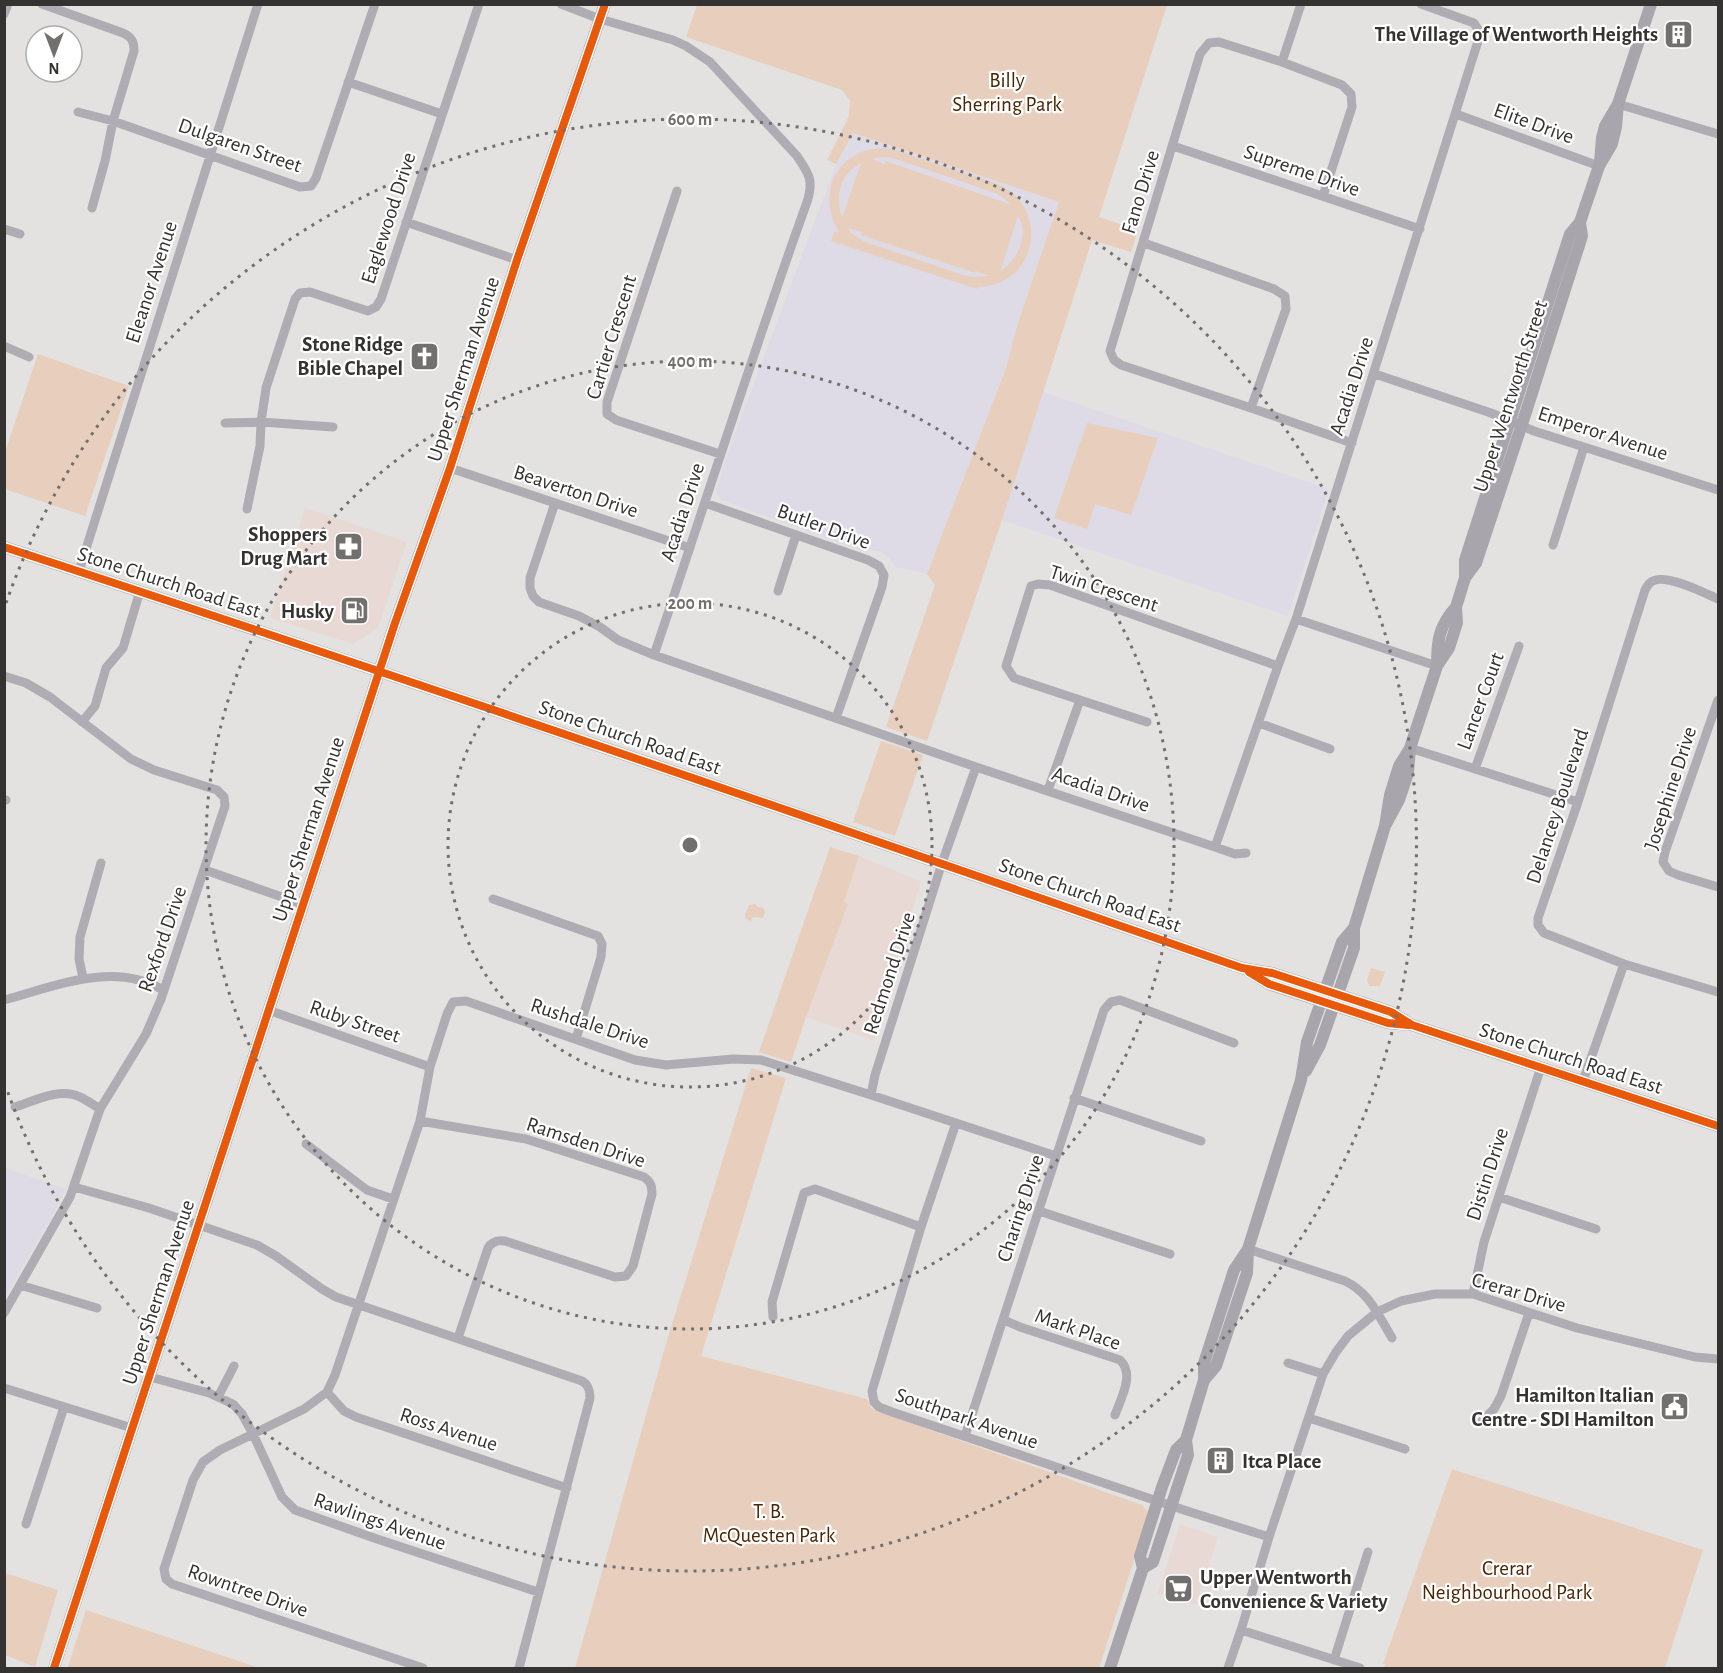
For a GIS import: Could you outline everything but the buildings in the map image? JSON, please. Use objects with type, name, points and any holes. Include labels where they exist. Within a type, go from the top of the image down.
[{"type":"main road","name":"Upper Sherman Avenue","points":[[54,1668],[395,623],[450,468],[517,260],[605,4]]},
{"type":"main road","name":"Upper Wentworth Street","points":[[1143,1568],[1153,1562],[1188,1455],[1186,1440],[1204,1380],[1204,1363],[1234,1270],[1248,1249],[1301,1080],[1307,1041],[1354,948],[1354,928],[1385,826],[1390,795],[1399,766],[1410,748],[1437,666],[1437,644],[1446,619],[1456,607],[1465,578],[1476,563],[1516,423],[1582,236],[1580,222],[1599,166],[1605,126],[1618,104],[1651,4]]},
{"type":"main road","name":"Stone Church Road East","points":[[4,547],[380,670],[942,863],[1242,968],[1269,984],[1391,1012],[1412,1025],[1719,1126]]},
{"type":"main road","name":"Upper Wentworth Street","points":[[1110,1668],[1143,1568],[1140,1556],[1157,1501],[1176,1450],[1186,1440]]},
{"type":"street","points":[[4,14],[8,4]]},
{"type":"street","points":[[42,4],[123,33],[133,40],[134,51],[113,121],[92,208]]},
{"type":"street","name":"Eleanor Avenue","points":[[79,571],[258,4]]},
{"type":"street","name":"Dulgaren Street","points":[[78,111],[113,121],[300,187],[311,186],[316,178],[375,4]]},
{"type":"street","name":"Eaglewood Drive","points":[[247,509],[261,446],[261,422],[266,388],[295,299],[300,293],[310,292],[368,311],[376,307],[381,299],[479,4]]},
{"type":"street","points":[[561,4],[600,19]]},
{"type":"street","points":[[1282,62],[1301,4]]},
{"type":"street","name":"Acadia Drive","points":[[1215,847],[1296,619],[1479,38],[1479,31],[1474,23],[1420,4]]},
{"type":"street","name":"Acadia Drive","points":[[600,19],[673,40],[710,62],[796,156],[811,180],[810,192],[654,655],[1235,854],[1246,853]]},
{"type":"street","name":"Fano Drive","points":[[1323,196],[1352,107],[1351,94],[1342,85],[1282,62],[1219,42],[1209,44],[1200,54],[1110,351],[1114,360],[1121,365],[1352,443]]},
{"type":"street","points":[[348,82],[442,114]]},
{"type":"street","points":[[1618,104],[1719,134]]},
{"type":"street","name":"Elite Drive","points":[[1456,114],[1599,166]]},
{"type":"street","name":"Supreme Drive","points":[[1173,146],[1420,229]]},
{"type":"street","name":"Cartier Crescent","points":[[677,191],[607,402],[607,414],[616,420],[720,454]]},
{"type":"street","points":[[406,222],[517,260]]},
{"type":"street","points":[[4,229],[20,234]]},
{"type":"street","points":[[1143,243],[1274,289],[1285,296],[1286,309],[1251,408]]},
{"type":"street","points":[[4,346],[29,357]]},
{"type":"street","name":"Emperor Avenue","points":[[1375,374],[1584,447],[1719,490]]},
{"type":"street","points":[[225,423],[261,422],[333,427]]},
{"type":"street","points":[[1553,545],[1584,447]]},
{"type":"street","name":"Beaverton Drive","points":[[450,468],[690,548]]},
{"type":"street","points":[[555,503],[530,578],[533,596],[539,602],[579,616],[618,640],[654,655]]},
{"type":"street","name":"Butler Drive","points":[[705,503],[868,560],[879,566],[884,575],[882,587],[836,718]]},
{"type":"street","points":[[778,591],[796,535]]},
{"type":"street","name":"Delancey Boulevard","points":[[1719,599],[1671,580],[1651,581],[1645,590],[1578,802],[1538,918],[1538,925],[1544,933],[1624,964],[1719,992]]},
{"type":"street","name":"Twin Crescent","points":[[1080,700],[1014,678],[1006,666],[1031,586],[1050,585],[1278,666]]},
{"type":"street","points":[[82,722],[94,706],[106,668],[123,648],[140,591]]},
{"type":"street","points":[[1296,619],[1437,666]]},
{"type":"street","name":"Lancer Court","points":[[1475,769],[1519,646]]},
{"type":"street","name":"Rexford Drive","points":[[4,676],[26,683],[50,697],[131,759],[154,770],[217,790],[224,797],[225,806],[205,870],[146,1034],[100,1109],[74,1187],[4,1313]]},
{"type":"street","points":[[1048,790],[1080,700],[1148,722]]},
{"type":"street","name":"Josephine Drive","points":[[1718,704],[1663,862],[1669,871],[1719,887]]},
{"type":"street","points":[[1259,723],[1330,749]]},
{"type":"street","points":[[1410,748],[1578,802]]},
{"type":"street","name":"Redmond Drive","points":[[871,1095],[942,863],[976,767]]},
{"type":"street","points":[[84,978],[79,959],[80,937],[101,863]]},
{"type":"street","points":[[205,870],[302,904]]},
{"type":"street","points":[[493,899],[597,936],[602,944],[601,957],[576,1039]]},
{"type":"street","points":[[1583,1081],[1624,964]]},
{"type":"street","points":[[4,1000],[84,978],[104,976],[128,978],[152,984],[163,990]]},
{"type":"street","name":"Charing Drive","points":[[965,1436],[1104,1010],[1111,1002],[1120,1000],[1234,1043]]},
{"type":"street","name":"Rushdale Drive","points":[[359,1304],[420,1121],[430,1067],[453,1002],[466,1001],[635,1060],[666,1065],[733,1059],[761,1060],[1056,1156]]},
{"type":"street","name":"Ruby Street","points":[[268,1010],[430,1067]]},
{"type":"street","name":"Distin Drive","points":[[1473,1294],[1484,1242],[1541,1067]]},
{"type":"street","points":[[15,1107],[58,1093],[69,1093],[100,1109]]},
{"type":"street","points":[[1074,1098],[1201,1141]]},
{"type":"street","name":"Ramsden Drive","points":[[420,1121],[526,1139],[644,1177],[650,1181],[652,1187],[633,1266],[626,1276],[615,1277],[500,1239],[488,1248],[458,1338]]},
{"type":"street","name":"Southpark Avenue","points":[[956,1123],[921,1227],[872,1391],[873,1399],[879,1407],[1269,1537]]},
{"type":"street","points":[[306,1144],[367,1190],[393,1199]]},
{"type":"street","points":[[74,1187],[149,1208],[257,1245],[327,1293],[582,1381],[588,1386],[590,1398],[519,1668]]},
{"type":"street","points":[[773,1317],[772,1302],[804,1193],[815,1189],[921,1227]]},
{"type":"street","points":[[1499,1197],[1596,1229]]},
{"type":"street","points":[[1039,1211],[1170,1254]]},
{"type":"street","points":[[1248,1249],[1345,1281],[1360,1289],[1392,1338]]},
{"type":"street","points":[[20,1285],[97,1308]]},
{"type":"street","name":"Crerar Drive","points":[[1228,1668],[1323,1374],[1348,1336],[1377,1312],[1416,1297],[1435,1294],[1473,1294],[1577,1328],[1692,1357],[1719,1359]]},
{"type":"street","points":[[327,1392],[359,1304]]},
{"type":"street","points":[[1481,1422],[1494,1409],[1501,1396],[1529,1313]]},
{"type":"street","name":"Mark Place","points":[[1004,1320],[1120,1360],[1125,1365],[1127,1380],[1115,1415]]},
{"type":"street","points":[[1288,1363],[1323,1374]]},
{"type":"street","points":[[150,1377],[218,1397],[234,1366]]},
{"type":"street","points":[[4,1388],[132,1428]]},
{"type":"street","name":"Rowntree Drive","points":[[327,1392],[304,1409],[220,1450],[203,1462],[193,1480],[164,1569],[166,1579],[172,1584],[423,1668]]},
{"type":"street","name":"Ross Avenue","points":[[327,1392],[344,1411],[356,1417],[567,1488]]},
{"type":"street","name":"Rawlings Avenue","points":[[218,1397],[233,1404],[240,1412],[253,1434],[282,1497],[298,1512],[538,1592]]},
{"type":"street","points":[[26,1524],[64,1407]]},
{"type":"street","points":[[1309,1418],[1405,1449]]},
{"type":"street","points":[[1334,1660],[1368,1552]]},
{"type":"street","points":[[1241,1630],[1360,1668]]},
{"type":"shaded area","points":[[853,133],[1059,202],[1018,323],[1006,368],[927,574],[895,567],[881,552],[857,549],[721,500],[716,492],[726,458],[836,164]]},
{"type":"shaded area","points":[[1043,392],[1329,489],[1288,616],[1002,520]]},
{"type":"shaded area","points":[[305,508],[407,542],[378,628],[353,644],[270,618]]},
{"type":"shaded area","points":[[859,856],[921,881],[874,1041],[806,1017],[848,904],[843,902]]},
{"type":"shaded area","points":[[5,1168],[66,1189],[5,1298]]},
{"type":"shaded area","points":[[1180,1524],[1218,1537],[1196,1605],[1158,1593]]},
{"type":"green space","name":"Billy Sherring Park","points":[[697,5],[1167,5],[1099,217],[1138,230],[1131,252],[1092,240],[1002,520],[927,741],[886,727],[935,585],[927,574],[1006,368],[1018,323],[1059,202],[853,133],[836,164],[827,160],[849,116],[850,101],[842,90],[686,37]]},
{"type":"green space","points":[[886,148],[993,182],[1013,194],[1025,209],[1031,228],[1030,247],[1018,270],[1000,282],[977,289],[831,241],[834,232],[839,232],[833,220],[829,196],[836,173],[854,156],[869,149]],"holes":[[[893,158],[998,194],[1012,205],[886,161],[884,164],[872,159]],[[861,163],[842,218],[839,194],[843,180]],[[1018,216],[1023,231],[1020,247],[1012,261],[1000,272]],[[848,228],[861,232],[861,235],[989,276],[966,276],[863,241],[851,233]]]},
{"type":"green space","points":[[38,354],[129,386],[85,516],[5,489],[5,452]]},
{"type":"green space","points":[[1087,423],[1158,438],[1131,515],[1095,504],[1087,529],[1054,518]]},
{"type":"green space","points":[[881,741],[923,755],[895,836],[853,822]]},
{"type":"green space","points":[[830,847],[859,856],[844,902],[848,904],[791,1062],[759,1052]]},
{"type":"green space","points":[[755,904],[763,908],[765,912],[763,918],[753,917],[751,921],[746,919],[745,914],[749,905]]},
{"type":"green space","points":[[1371,968],[1385,972],[1380,986],[1369,986],[1367,980]]},
{"type":"green space","name":"T. B. McQuesten Park","points":[[751,1068],[786,1078],[701,1356],[867,1399],[871,1408],[877,1411],[1142,1505],[1147,1511],[1147,1520],[1099,1668],[575,1668],[665,1347]]},
{"type":"green space","name":"Crerar Neighbourhood Park","points":[[1452,1469],[1703,1550],[1665,1668],[1384,1668],[1385,1664],[1383,1664]]},
{"type":"green space","points":[[5,1573],[58,1590],[35,1667],[5,1655]]},
{"type":"green space","points":[[86,1610],[260,1668],[68,1667]]},
{"type":"cycle path","points":[[54,1668],[395,623],[450,468],[517,260],[605,4]]},
{"type":"cycle path","points":[[4,547],[469,702],[1242,968],[1272,973],[1391,1012],[1412,1025],[1718,1126]]},
{"type":"cycle path","points":[[1249,972],[1269,984],[1388,1023],[1408,1025]]},
{"type":"place","name":"The Village of Wentworth Heights","points":[[1679,34]]},
{"type":"place","name":"Stone Ridge Bible Chapel","points":[[424,356]]},
{"type":"place","name":"Shoppers Drug Mart","points":[[348,546]]},
{"type":"place","name":"Husky","points":[[355,611]]},
{"type":"place","name":"Hamilton Italian Centre - SDI Hamilton","points":[[1675,1407]]},
{"type":"place","name":"Itca Place","points":[[1221,1461]]},
{"type":"place","name":"Upper Wentworth Convenience & Variety","points":[[1179,1589]]}]
